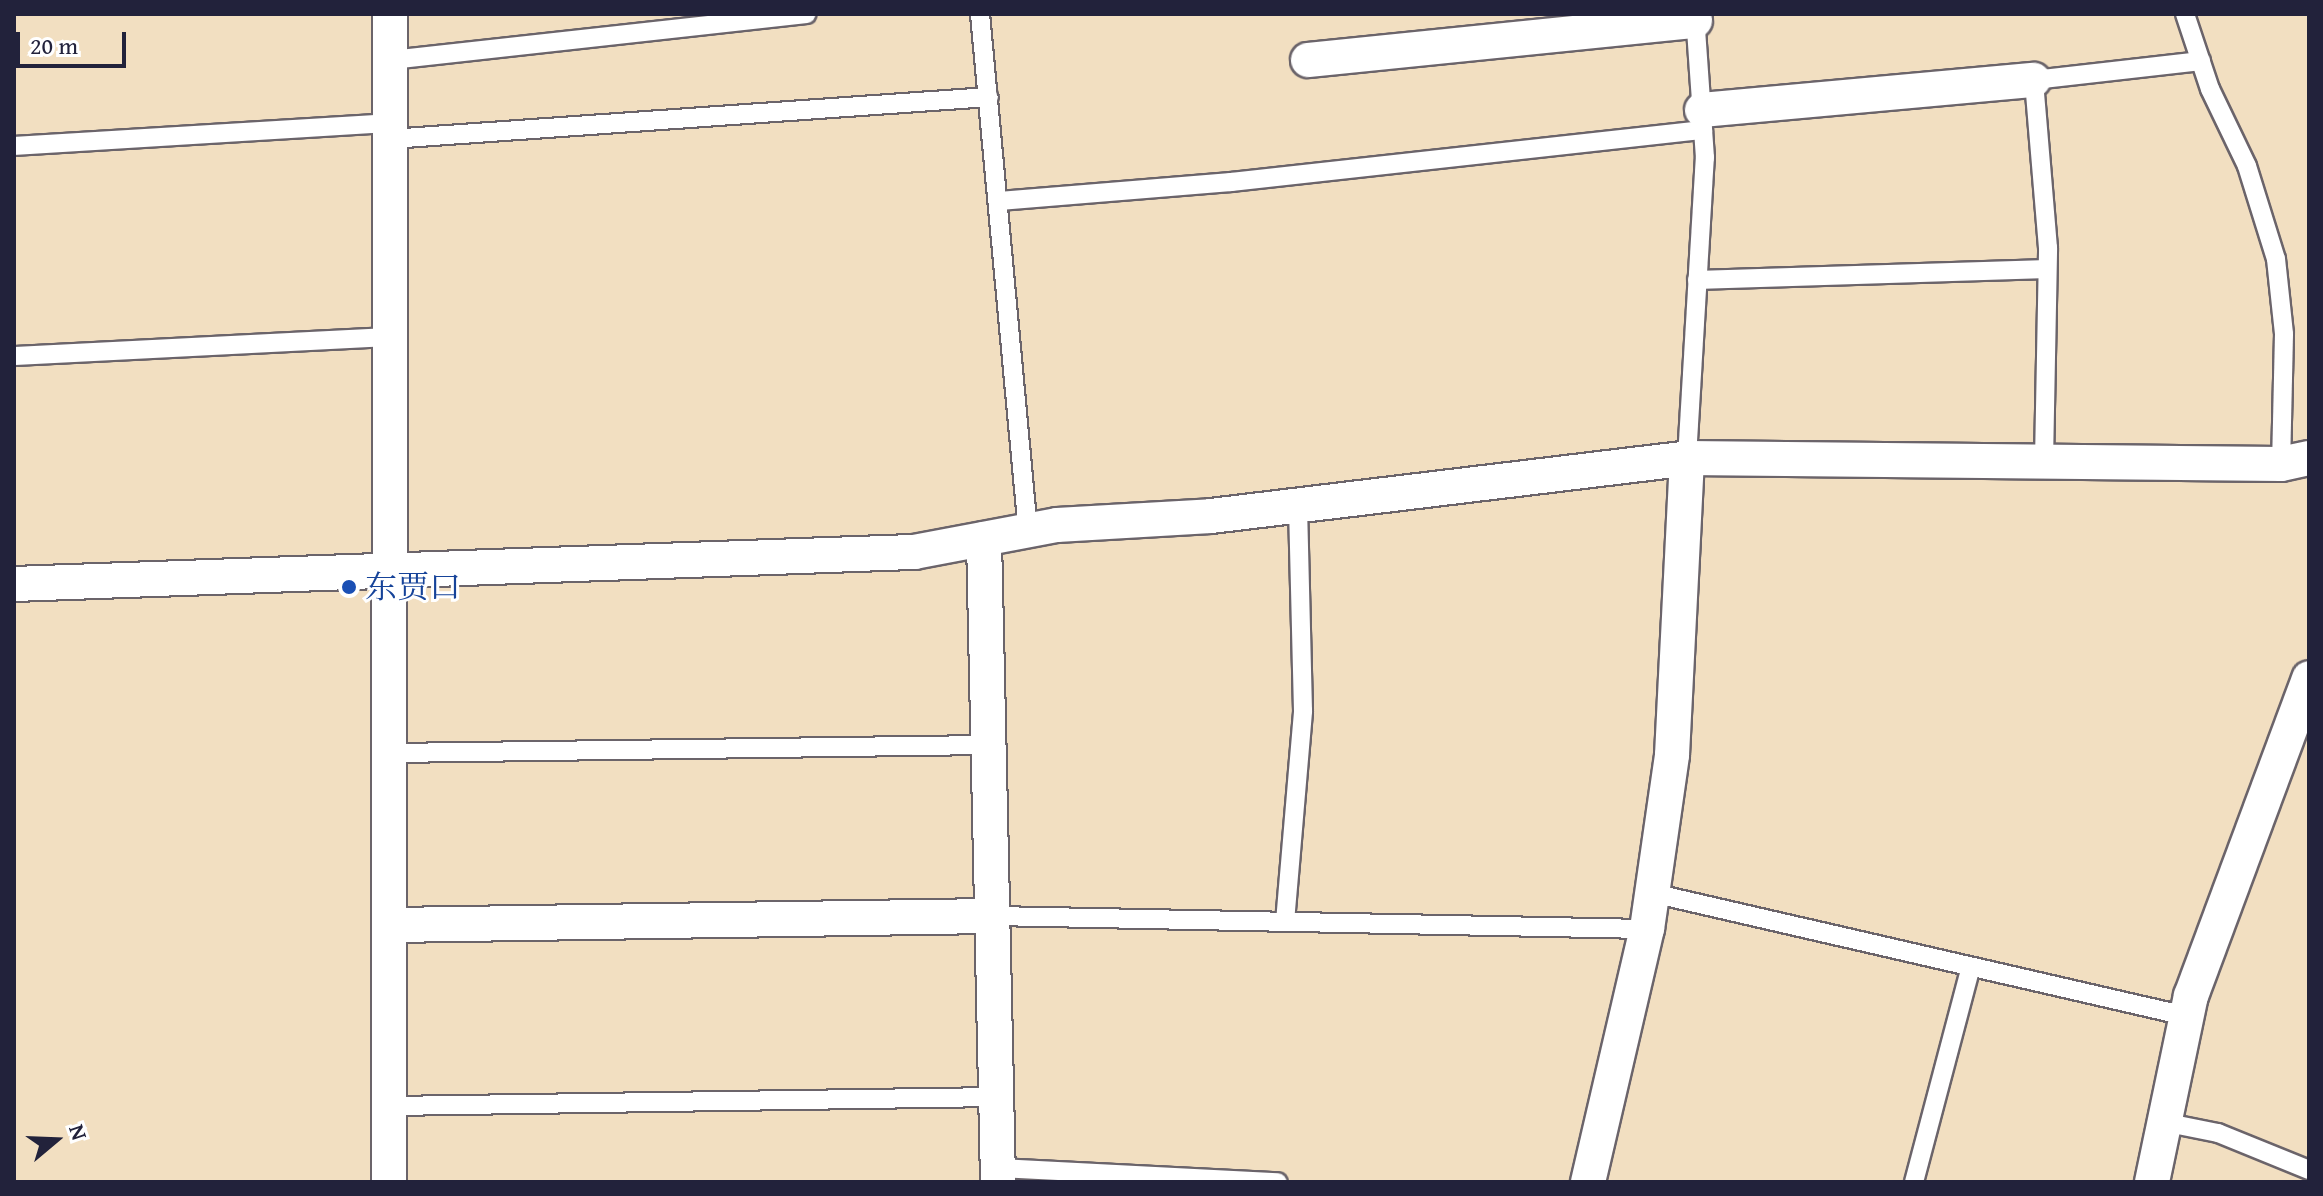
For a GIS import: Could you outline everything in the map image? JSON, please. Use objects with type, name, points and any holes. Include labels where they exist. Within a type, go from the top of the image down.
[{"type":"street","points":[[389,1182],[392,753],[390,14]]},
{"type":"street","points":[[1308,60],[1695,18]]},
{"type":"street","points":[[1702,120],[2034,80]]},
{"type":"street","points":[[14,570],[390,562],[984,539],[1028,531],[1298,505],[1687,458],[2295,461]]},
{"type":"street","points":[[1588,1182],[1647,929],[1672,755],[1687,458]]},
{"type":"street","points":[[984,539],[998,1175]]},
{"type":"street","points":[[14,584],[390,562]]},
{"type":"street","points":[[2156,1182],[2163,1122],[2186,1016],[2309,678]]},
{"type":"street","points":[[391,925],[993,916]]},
{"type":"lane","points":[[391,60],[806,14]]},
{"type":"lane","points":[[980,14],[1028,531]]},
{"type":"lane","points":[[2185,14],[2201,61],[2247,166],[2276,259],[2295,461]]},
{"type":"lane","points":[[1687,458],[1702,120],[1695,18]]},
{"type":"lane","points":[[2044,461],[2047,269],[2034,80],[2201,61]]},
{"type":"lane","points":[[14,146],[390,131],[989,97]]},
{"type":"lane","points":[[999,201],[1231,182],[1702,120]]},
{"type":"lane","points":[[1697,280],[2047,269]]},
{"type":"lane","points":[[14,356],[390,337]]},
{"type":"lane","points":[[1285,922],[1303,711],[1298,505]]},
{"type":"lane","points":[[392,753],[989,745]]},
{"type":"lane","points":[[1652,893],[2186,1016]]},
{"type":"lane","points":[[993,916],[1647,929]]},
{"type":"lane","points":[[1914,1182],[1971,967]]},
{"type":"lane","points":[[390,1106],[997,1097]]},
{"type":"lane","points":[[2163,1122],[2218,1133],[2309,1170]]},
{"type":"lane","points":[[998,1175],[1278,1182]]},
{"type":"place","name":"东贾口","points":[[349,587]]}]
